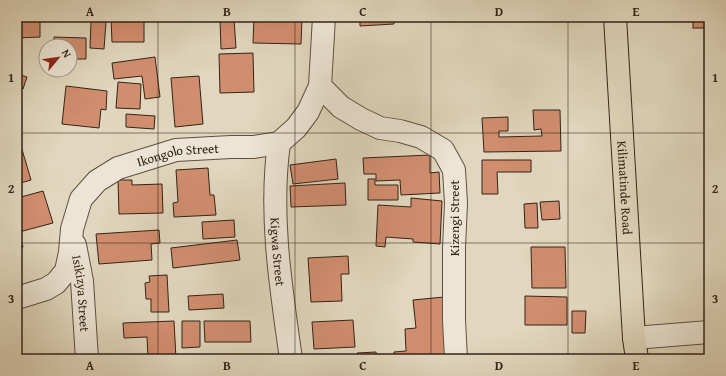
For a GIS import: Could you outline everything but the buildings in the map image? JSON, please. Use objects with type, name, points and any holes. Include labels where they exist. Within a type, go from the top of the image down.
[{"type":"main road","name":"Kilimatinde Road","points":[[615,17],[636,348]]},
{"type":"street","points":[[279,143],[296,128],[308,112],[320,86],[324,17]]},
{"type":"street","name":"Kizengi Street","points":[[320,86],[341,107],[360,119],[380,128],[400,131],[421,137],[443,150],[454,170],[456,203],[454,248],[454,320],[456,359]]},
{"type":"street","name":"Ikongolo Street","points":[[17,298],[46,289],[56,283],[66,270],[70,252],[72,229],[81,199],[97,182],[118,168],[176,150],[254,147],[279,143]]},
{"type":"street","name":"Kigwa Street","points":[[279,143],[276,162],[275,186],[278,261],[291,359]]},
{"type":"street","name":"Isikizya Street","points":[[72,229],[82,281],[87,359]]},
{"type":"street","points":[[636,348],[709,332]]}]
